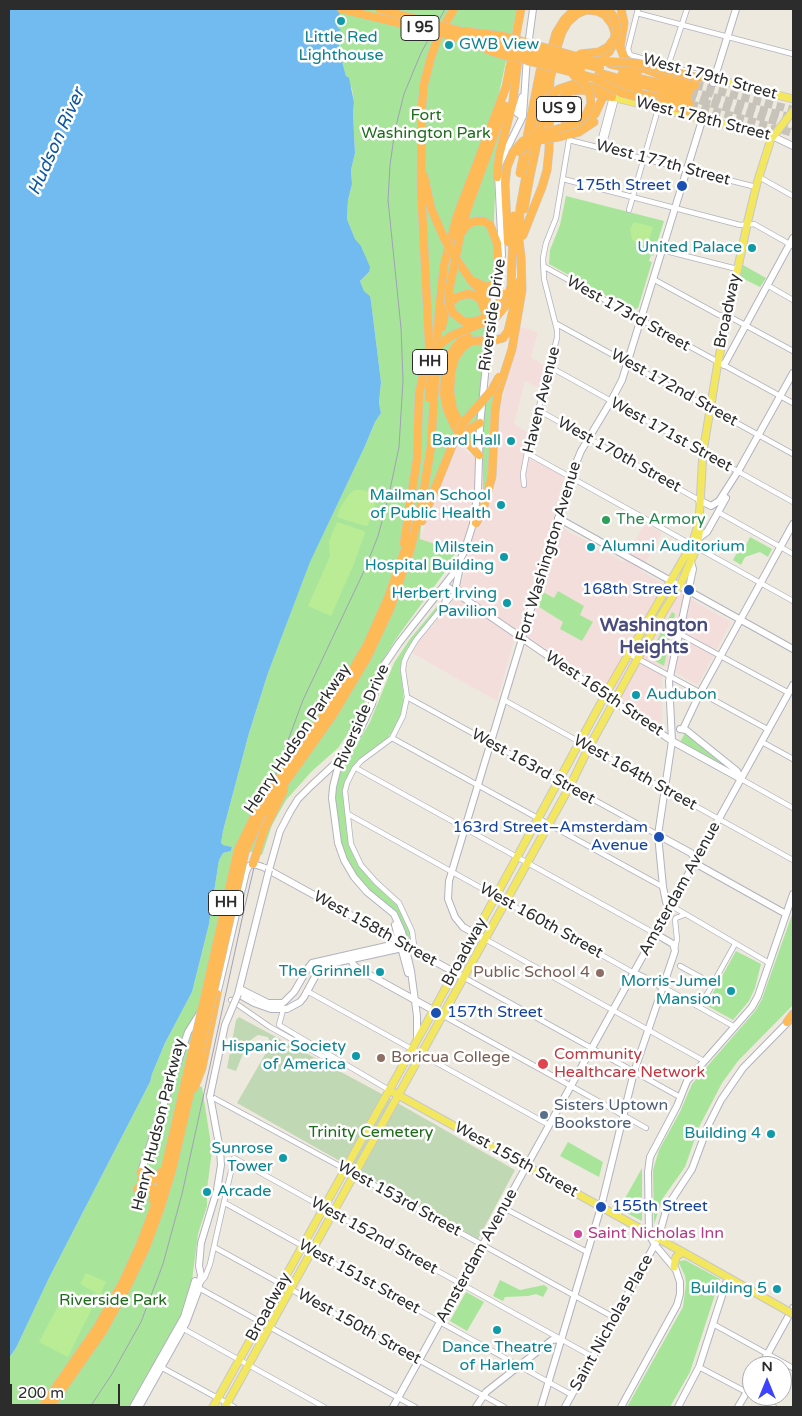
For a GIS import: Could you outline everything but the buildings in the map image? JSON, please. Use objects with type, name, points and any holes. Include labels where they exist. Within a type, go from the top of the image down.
[{"type":"highway","name":"I 95","points":[[341,9],[499,44],[534,45],[601,74]]},
{"type":"highway","name":"I 95","points":[[345,9],[601,74],[692,94]]},
{"type":"highway","name":"I 95","points":[[378,9],[499,44],[528,61],[601,74],[692,94]]},
{"type":"highway","name":"I 95","points":[[378,9],[461,31],[601,74],[669,78],[692,94]]},
{"type":"highway","name":"Henry Hudson Parkway","points":[[42,1407],[91,1343],[126,1276],[149,1221],[195,1054],[245,852],[261,816],[358,662],[380,616],[411,531],[420,488],[429,406],[430,362],[421,164],[422,112],[426,76],[438,38],[454,9]]},
{"type":"highway","name":"Henry Hudson Parkway","points":[[291,769],[336,710],[374,646],[399,585],[422,501],[431,447],[440,300],[448,247],[460,209],[506,87],[521,9]]},
{"type":"highway","points":[[402,558],[417,459],[419,394],[425,367],[430,356],[438,346],[451,336],[492,319],[506,305],[511,286],[518,186],[549,38],[558,21],[568,9]]},
{"type":"highway","points":[[474,524],[482,513],[491,480],[495,411],[498,393],[512,349],[522,290],[521,256],[524,211],[540,85],[560,26],[575,9]]},
{"type":"highway","points":[[563,61],[593,54],[610,44],[615,37],[617,27],[614,17],[608,9]]},
{"type":"highway","points":[[621,9],[624,23],[620,47],[625,58],[632,64],[669,78]]},
{"type":"highway","points":[[499,44],[563,61],[595,60],[606,54],[613,47],[615,39],[614,27],[609,19],[597,11],[582,11],[570,20],[561,35],[550,80],[547,170],[523,235]]},
{"type":"highway","points":[[497,177],[498,160],[514,94],[520,41],[519,21]]},
{"type":"highway","name":"US 9","points":[[461,31],[501,36],[551,48],[563,61],[625,94],[692,94],[714,81]]},
{"type":"highway","points":[[504,294],[493,312],[480,320],[472,322],[463,321],[453,313],[449,306],[449,291],[467,210],[510,89],[517,49],[517,33]]},
{"type":"highway","name":"US 9","points":[[471,41],[496,53],[563,61],[636,63],[692,94],[703,116]]},
{"type":"highway","points":[[479,454],[455,427],[447,409],[444,394],[445,377],[450,357],[456,346],[490,323],[500,307],[504,294],[509,261],[505,177],[510,158],[516,148],[526,140],[569,126],[580,121],[588,113],[591,104],[590,93],[586,85],[563,61]]},
{"type":"highway","name":"US 9","points":[[563,61],[586,71],[601,74]]},
{"type":"highway","points":[[568,85],[579,86],[614,97]]},
{"type":"highway","points":[[521,256],[519,215],[544,110],[550,97],[559,89],[568,85],[582,85],[629,92],[692,94]]},
{"type":"highway","name":"US 9","points":[[563,139],[590,126],[600,113],[603,99],[596,113],[589,120],[582,124],[574,125],[564,119],[560,113],[561,100],[565,95],[571,91],[582,90],[614,97]]},
{"type":"highway","points":[[513,236],[510,188],[512,168],[520,150],[538,140],[563,139]]},
{"type":"highway","points":[[421,164],[432,208],[444,238],[457,260],[484,296],[492,319]]},
{"type":"highway","points":[[460,236],[471,222],[481,220],[491,226],[497,243],[499,269]]},
{"type":"highway","points":[[469,276],[484,286],[496,285]]},
{"type":"highway","points":[[469,338],[496,340],[503,338],[509,329],[521,276]]},
{"type":"highway","points":[[436,369],[445,313],[447,307],[454,299],[465,294],[476,296],[492,319]]},
{"type":"highway","points":[[469,338],[455,358],[451,374],[450,392],[453,410],[461,425],[466,429],[470,429],[480,423]]},
{"type":"highway","points":[[413,538],[464,422],[490,393],[499,377],[513,340]]},
{"type":"highway","points":[[253,864],[268,821],[291,769]]},
{"type":"highway","points":[[188,1104],[202,1068],[217,994]]},
{"type":"highway","name":"Henry Hudson Parkway","points":[[50,1407],[123,1296],[151,1234],[168,1183],[188,1104],[195,1054]]},
{"type":"highway","points":[[140,1172],[149,1180],[158,1178],[172,1142]]},
{"type":"highway","points":[[140,1172],[141,1177],[150,1185],[154,1195],[149,1221]]},
{"type":"highway","points":[[138,1189],[142,1185],[150,1185]]},
{"type":"main road","name":"Riverside Drive","points":[[406,948],[398,920],[354,878],[344,860],[338,843],[332,798],[340,759],[358,734],[366,718],[372,704],[380,672],[399,643],[446,586],[462,558],[474,524],[478,491],[480,423],[496,285],[502,250],[497,177],[503,155],[523,114],[533,9]]},
{"type":"main road","points":[[714,81],[736,9]]},
{"type":"main road","name":"West 179th Street","points":[[714,81],[793,99]]},
{"type":"main road","name":"West 178th Street","points":[[614,97],[695,118],[703,116],[772,136],[793,146]]},
{"type":"main road","name":"Broadway","points":[[212,1407],[282,1284],[605,696],[671,581],[700,537],[699,522],[703,452],[710,408],[721,364],[726,317],[756,187],[772,136],[793,111]]},
{"type":"main road","name":"Fort Washington Avenue","points":[[485,939],[459,923],[450,906],[448,886],[571,477],[577,460],[612,402],[620,384],[703,116]]},
{"type":"main road","points":[[721,364],[746,325],[792,242]]},
{"type":"main road","points":[[700,537],[705,534],[718,512],[793,373]]},
{"type":"main road","points":[[700,500],[708,505],[716,504],[738,472]]},
{"type":"main road","points":[[558,518],[793,649]]},
{"type":"main road","name":"Broadway","points":[[226,1405],[570,786],[589,747],[659,619],[680,586],[690,562],[699,522]]},
{"type":"main road","points":[[663,734],[682,729],[793,524]]},
{"type":"main road","points":[[462,558],[456,587],[474,605]]},
{"type":"main road","points":[[670,905],[666,902],[663,888],[658,835],[672,740],[670,676],[693,569],[690,562]]},
{"type":"main road","points":[[444,608],[446,586]]},
{"type":"main road","name":"West 165th Street","points":[[446,586],[672,740],[741,779]]},
{"type":"main road","points":[[652,614],[659,619]]},
{"type":"main road","name":"Amsterdam Avenue","points":[[393,1407],[793,685]]},
{"type":"main road","name":"West 165th Street","points":[[682,729],[737,771],[741,779]]},
{"type":"main road","points":[[138,1406],[181,1328],[197,1286],[203,1234],[215,1199],[220,1165],[220,1150],[210,1096],[225,1025],[239,992],[274,849],[280,831],[298,799],[340,759]]},
{"type":"main road","name":"Riverside Drive","points":[[327,772],[334,787]]},
{"type":"main road","name":"West 163rd Street","points":[[658,835],[692,854],[700,866],[786,914]]},
{"type":"main road","points":[[187,1038],[217,994],[246,872],[248,866],[253,864]]},
{"type":"main road","name":"West 158th Street","points":[[253,864],[263,867],[463,978]]},
{"type":"main road","points":[[649,1234],[648,1165],[653,1150],[675,1110],[688,1081],[752,1007],[758,996],[793,894]]},
{"type":"main road","points":[[541,1407],[601,1207],[634,1072],[675,951],[673,944],[656,934]]},
{"type":"main road","points":[[256,1000],[277,1004],[286,1001],[294,992],[312,963],[406,948],[417,1018],[417,1038]]},
{"type":"main road","points":[[239,992],[271,1009],[283,1010],[294,1006],[306,994],[317,973],[326,965],[350,957]]},
{"type":"main road","points":[[350,957],[357,968],[442,1015]]},
{"type":"main road","points":[[308,968],[313,969],[317,973]]},
{"type":"main road","name":"West 160th Street","points":[[634,973],[662,987]]},
{"type":"main road","points":[[140,1172],[193,1023],[220,985]]},
{"type":"main road","points":[[294,992],[298,996],[306,994]]},
{"type":"main road","name":"Saint Nicholas Place","points":[[565,1407],[657,1242],[669,1204],[692,1169],[706,1131],[723,1095],[743,1068],[792,1018]]},
{"type":"main road","name":"West 155th Street","points":[[388,1090],[649,1234],[657,1242],[689,1255],[793,1312]]},
{"type":"main road","points":[[621,1407],[677,1305],[680,1288],[678,1275],[657,1242]]},
{"type":"main road","points":[[674,1267],[676,1257],[689,1255]]},
{"type":"main road","points":[[680,1407],[700,1367],[728,1277],[793,1312],[768,1354]]},
{"type":"main road","points":[[476,1407],[483,1396],[519,1366],[552,1340],[561,1339]]},
{"type":"street","points":[[668,66],[687,9]]},
{"type":"street","points":[[638,11],[682,25],[793,54]]},
{"type":"street","name":"West 179th Street","points":[[638,11],[628,53],[633,57],[714,81]]},
{"type":"street","points":[[601,147],[614,97]]},
{"type":"street","points":[[629,210],[658,108]]},
{"type":"street","name":"West 177th Street","points":[[563,139],[756,187]]},
{"type":"street","name":"Haven Avenue","points":[[524,485],[523,474],[557,338],[543,266],[543,255],[556,218],[563,179],[563,139]]},
{"type":"street","points":[[759,177],[793,196]]},
{"type":"street","points":[[563,179],[740,225],[754,224],[792,242]]},
{"type":"street","points":[[662,250],[737,269]]},
{"type":"street","name":"West 173rd Street","points":[[543,266],[793,403]]},
{"type":"street","points":[[653,279],[719,315],[746,325],[793,351]]},
{"type":"street","points":[[767,285],[793,300]]},
{"type":"street","name":"West 172nd Street","points":[[555,323],[793,454]]},
{"type":"street","name":"West 171st Street","points":[[550,367],[793,502]]},
{"type":"street","name":"West 170th Street","points":[[538,410],[700,500]]},
{"type":"street","points":[[528,453],[793,600]]},
{"type":"street","points":[[718,512],[793,554]]},
{"type":"street","name":"Riverside Drive","points":[[406,948],[414,945],[410,925],[399,903],[361,865],[351,844],[345,791],[347,782],[356,768],[392,738],[403,716],[407,697],[403,678],[404,662],[416,640],[453,595],[459,595]]},
{"type":"street","points":[[680,634],[789,693]]},
{"type":"street","points":[[629,654],[768,730]]},
{"type":"street","name":"West 163rd Street","points":[[407,697],[658,835]]},
{"type":"street","name":"West 164th Street","points":[[504,700],[793,860]]},
{"type":"street","points":[[392,738],[663,888]]},
{"type":"street","points":[[762,742],[793,759]]},
{"type":"street","points":[[356,768],[656,934]]},
{"type":"street","name":"West 165th Street","points":[[741,779],[793,808]]},
{"type":"street","name":"West 160th Street","points":[[348,814],[634,973]]},
{"type":"street","points":[[670,905],[684,915],[769,962]]},
{"type":"street","points":[[675,951],[677,940],[675,920],[684,915]]},
{"type":"street","points":[[485,939],[704,1061]]},
{"type":"street","points":[[700,1007],[735,944]]},
{"type":"street","points":[[680,966],[713,984]]},
{"type":"street","name":"West 158th Street","points":[[463,978],[680,1097]]},
{"type":"street","name":"West 160th Street","points":[[662,987],[735,1027]]},
{"type":"street","points":[[306,994],[412,1048],[549,1125]]},
{"type":"street","name":"West 155th Street","points":[[231,1000],[270,1027],[338,1065],[343,1064]]},
{"type":"street","name":"West 155th Street","points":[[283,1010],[279,1025],[339,1059],[343,1064],[388,1090]]},
{"type":"street","points":[[442,1015],[646,1128]]},
{"type":"street","name":"West 153rd Street","points":[[210,1096],[615,1318]]},
{"type":"street","name":"West 152nd Street","points":[[225,1203],[234,1158],[593,1357]]},
{"type":"street","points":[[225,1203],[206,1275],[197,1286],[415,1407]]},
{"type":"street","name":"West 151st Street","points":[[225,1203],[572,1395]]},
{"type":"street","points":[[504,1208],[587,1252]]},
{"type":"street","name":"West 150th Street","points":[[214,1247],[504,1407]]},
{"type":"street","points":[[689,1255],[728,1277]]},
{"type":"street","points":[[713,1324],[793,1368]]},
{"type":"street","points":[[181,1328],[324,1407]]},
{"type":"street","points":[[159,1366],[218,1398],[226,1405],[234,1407]]},
{"type":"street","points":[[700,1367],[742,1389]]},
{"type":"shaded area","points":[[520,327],[538,332],[531,357],[545,366],[540,388],[525,381],[514,424],[530,434],[524,459],[531,459],[557,471],[564,478],[552,522],[623,562],[645,523],[662,533],[641,571],[731,622],[698,685],[662,665],[662,727],[604,686],[517,630],[497,701],[412,653],[420,640],[454,600],[471,557],[420,539],[458,439],[468,454],[494,461],[499,412]]},
{"type":"green space","name":"Fort Washington Park","points":[[342,9],[517,9],[497,103],[509,108],[494,159],[493,244],[497,268],[487,308],[480,390],[496,391],[490,430],[489,473],[483,499],[483,445],[472,443],[458,427],[422,511],[420,539],[456,551],[450,565],[398,636],[376,671],[367,698],[353,726],[338,748],[312,771],[286,800],[272,825],[262,855],[237,848],[183,1082],[202,1087],[212,1151],[207,1189],[207,1206],[198,1234],[191,1288],[182,1315],[135,1402],[129,1407],[9,1407],[9,1358],[16,1348],[49,1278],[150,1082],[165,1043],[192,992],[209,924],[219,860],[223,853],[231,851],[232,847],[222,845],[223,831],[249,733],[268,673],[310,561],[375,422],[381,413],[379,403],[381,382],[371,301],[370,296],[364,291],[360,281],[369,272],[363,250],[355,239],[347,219],[348,200],[352,184],[351,170],[355,153],[354,102],[352,89],[340,54],[337,34],[337,20]]},
{"type":"green space","points":[[566,196],[664,221],[653,256],[651,255],[649,261],[652,262],[638,308],[632,310],[549,264],[550,250],[560,225]]},
{"type":"green space","points":[[634,222],[653,227],[647,246],[637,244],[632,239],[630,229]]},
{"type":"green space","points":[[743,265],[766,278],[760,287],[740,277]]},
{"type":"green space","points":[[355,490],[363,490],[378,495],[368,525],[365,526],[337,517],[340,508],[350,493]]},
{"type":"green space","points":[[337,522],[365,533],[331,616],[308,606],[330,556],[329,541]]},
{"type":"green space","points":[[750,537],[772,549],[768,557],[760,552],[745,557],[741,565],[733,560],[739,549],[743,551]]},
{"type":"green space","points":[[558,591],[584,606],[580,615],[593,622],[582,641],[560,629],[563,622],[539,607],[543,592],[554,598]]},
{"type":"green space","points":[[439,604],[441,606],[407,649],[403,658],[401,672],[404,703],[398,723],[387,739],[353,767],[346,780],[343,793],[347,832],[352,853],[371,881],[397,905],[409,929],[410,942],[399,921],[362,883],[349,865],[341,843],[335,793],[340,773],[370,722],[394,663],[410,639]]},
{"type":"green space","points":[[672,612],[675,614],[664,666],[648,657]]},
{"type":"green space","points":[[685,733],[726,764],[727,768],[680,742]]},
{"type":"green space","points":[[793,912],[793,1005],[738,1061],[722,1083],[699,1127],[685,1167],[663,1198],[654,1224],[653,1170],[659,1150],[680,1112],[692,1084],[756,1010],[762,999]]},
{"type":"green space","points":[[736,951],[761,964],[755,988],[749,1001],[733,1020],[706,1005]]},
{"type":"green space","name":"Trinity Cemetery","points":[[239,1017],[380,1093],[515,1170],[478,1239],[237,1103],[267,1051],[270,1042],[268,1037],[258,1035],[252,1039],[244,1051],[236,1071],[227,1068],[236,1020]]},
{"type":"green space","points":[[568,1142],[603,1162],[599,1177],[560,1156]]},
{"type":"green space","points":[[642,1168],[642,1221],[619,1209]]},
{"type":"green space","points":[[685,1260],[720,1279],[690,1372],[670,1407],[627,1407],[683,1307],[686,1284],[685,1276],[679,1263]]},
{"type":"green space","points":[[86,1273],[106,1282],[100,1295],[80,1284]]},
{"type":"green space","points":[[500,1280],[520,1290],[544,1285],[548,1288],[543,1297],[536,1294],[505,1297],[503,1301],[493,1296]]},
{"type":"green space","points":[[67,1289],[94,1304],[68,1357],[39,1342]]},
{"type":"green space","points":[[466,1292],[484,1302],[467,1331],[450,1321]]},
{"type":"water","name":"Hudson River","points":[[9,9],[342,9],[337,20],[337,27],[341,30],[337,34],[340,54],[346,76],[349,78],[354,102],[355,153],[351,170],[352,184],[348,200],[347,219],[370,267],[369,272],[360,281],[364,291],[370,296],[371,301],[381,382],[379,403],[381,413],[375,422],[310,562],[268,673],[249,733],[223,831],[221,843],[232,847],[231,851],[223,853],[219,860],[209,924],[192,992],[165,1043],[150,1082],[49,1278],[16,1348],[9,1358]]},
{"type":"tunnel","points":[[704,114],[713,83]]},
{"type":"tunnel","points":[[695,85],[793,110]]},
{"type":"tunnel","points":[[690,91],[793,118]]},
{"type":"tunnel","points":[[688,97],[793,126]]},
{"type":"tunnel","points":[[690,104],[793,133]]},
{"type":"railway","points":[[90,1407],[112,1374],[141,1322],[163,1264],[182,1194],[244,910],[277,770],[303,700],[365,569],[378,536],[388,499],[399,447],[403,380],[401,328],[388,200],[390,165],[395,130],[404,94],[421,53],[445,9]]},
{"type":"place","name":"Little Red Lighthouse","points":[[341,21]]},
{"type":"place","name":"GWB View","points":[[449,45]]},
{"type":"place","name":"175th Street","points":[[682,186]]},
{"type":"place","name":"United Palace","points":[[752,248]]},
{"type":"place","name":"Bard Hall","points":[[511,441]]},
{"type":"place","name":"Mailman School of Public Health","points":[[501,505]]},
{"type":"place","name":"The Armory","points":[[606,520]]},
{"type":"place","name":"Alumni Auditorium","points":[[591,547]]},
{"type":"place","name":"Milstein Hospital Building","points":[[504,557]]},
{"type":"place","name":"168th Street","points":[[689,590]]},
{"type":"place","name":"Herbert Irving Pavilion","points":[[507,603]]},
{"type":"place","name":"Audubon","points":[[636,695]]},
{"type":"place","name":"163rd Street–Amsterdam Avenue","points":[[659,837]]},
{"type":"place","name":"The Grinnell","points":[[380,972]]},
{"type":"place","name":"Public School 4","points":[[600,973]]},
{"type":"place","name":"Morris-Jumel Mansion","points":[[731,991]]},
{"type":"place","name":"157th Street","points":[[436,1013]]},
{"type":"place","name":"Hispanic Society of America","points":[[356,1056]]},
{"type":"place","name":"Boricua College","points":[[381,1058]]},
{"type":"place","name":"Community Healthcare Network","points":[[543,1064]]},
{"type":"place","name":"Sisters Uptown Bookstore","points":[[544,1115]]},
{"type":"place","name":"Building 4","points":[[771,1134]]},
{"type":"place","name":"Sunrose Tower","points":[[283,1158]]},
{"type":"place","name":"Arcade","points":[[207,1192]]},
{"type":"place","name":"155th Street","points":[[601,1207]]},
{"type":"place","name":"Saint Nicholas Inn","points":[[578,1234]]},
{"type":"place","name":"Building 5","points":[[777,1289]]},
{"type":"place","name":"Dance Theatre of Harlem","points":[[497,1330]]},
{"type":"district","name":"Washington Heights","points":[[654,637]]},
{"type":"park label","name":"Riverside Park","points":[[113,1301]]}]
